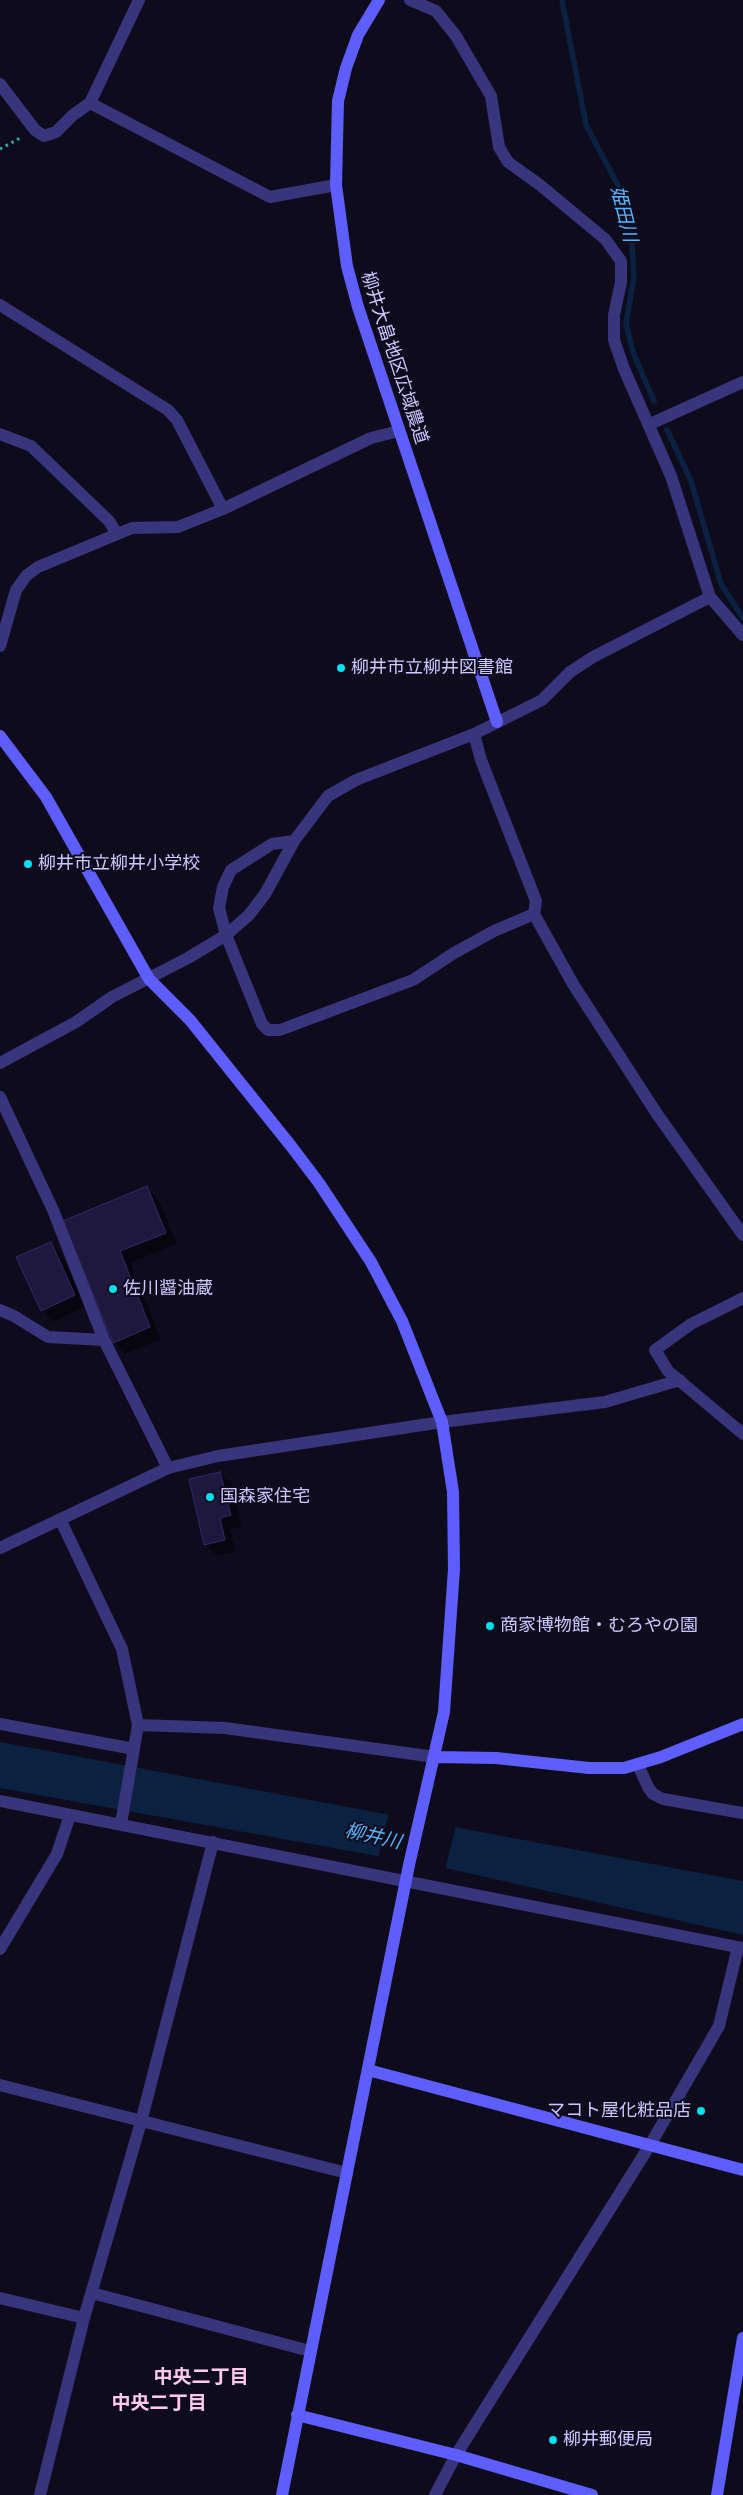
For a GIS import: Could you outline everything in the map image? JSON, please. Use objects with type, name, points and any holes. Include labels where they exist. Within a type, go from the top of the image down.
[{"type":"street","points":[[0,84],[35,130],[44,136],[56,132],[73,115],[90,103],[139,0]]},
{"type":"street","name":"柳井大畠地区広域農道","points":[[379,0],[358,35],[346,68],[338,101],[336,185],[347,266],[399,431],[497,722]]},
{"type":"street","points":[[410,0],[436,11],[456,36],[491,96],[499,147],[508,162],[540,184],[605,239],[621,261],[621,282],[614,315],[614,340],[624,369],[650,424],[671,476],[710,597],[743,635]]},
{"type":"street","points":[[90,103],[270,197],[336,185]]},
{"type":"street","points":[[0,305],[168,410],[177,420],[223,509]]},
{"type":"street","points":[[650,424],[743,382]]},
{"type":"street","points":[[0,646],[16,590],[27,575],[38,567],[132,528],[178,527],[223,509],[371,438],[399,431]]},
{"type":"street","points":[[0,434],[31,446],[110,521],[117,534]]},
{"type":"street","points":[[0,1062],[76,1022],[112,997],[149,979],[226,935],[250,915],[265,894],[294,841],[328,796],[356,780],[474,734],[542,700],[570,672],[593,657],[710,597]]},
{"type":"street","points":[[474,734],[481,760],[536,901],[534,914],[583,1001],[658,1114],[742,1229]]},
{"type":"street","points":[[0,736],[46,797],[149,979],[190,1020],[319,1183],[371,1262],[402,1321],[442,1422],[453,1492],[454,1569],[444,1712],[406,1881],[282,2495]]},
{"type":"street","points":[[294,841],[272,844],[231,870],[223,887],[219,908],[226,935],[262,1024],[268,1030],[280,1030],[413,980],[486,935],[534,914]]},
{"type":"street","points":[[0,1097],[53,1210],[104,1340],[168,1468]]},
{"type":"street","points":[[743,1298],[691,1324],[655,1350],[668,1371],[743,1434]]},
{"type":"street","points":[[0,1310],[14,1316],[48,1337],[104,1340]]},
{"type":"street","points":[[0,1548],[168,1468],[218,1456],[442,1422],[605,1402],[680,1380]]},
{"type":"street","points":[[60,1519],[122,1649],[138,1725],[120,1821]]},
{"type":"street","points":[[0,1724],[134,1749]]},
{"type":"street","points":[[138,1725],[225,1728],[435,1757],[496,1758],[589,1768],[624,1768],[638,1765],[743,1724]]},
{"type":"street","points":[[638,1765],[648,1787],[653,1794],[663,1800],[743,1813]]},
{"type":"street","points":[[0,1801],[70,1815],[120,1821],[214,1842],[740,1947],[720,2026],[650,2145],[456,2455],[436,2495]]},
{"type":"street","points":[[0,1949],[57,1854],[70,1815]]},
{"type":"street","points":[[40,2495],[84,2318],[141,2122],[214,1842]]},
{"type":"street","points":[[368,2070],[743,2170]]},
{"type":"street","points":[[0,2085],[347,2173]]},
{"type":"street","points":[[92,2293],[310,2351]]},
{"type":"street","points":[[0,2298],[84,2318]]},
{"type":"street","points":[[717,2495],[743,2338]]},
{"type":"street","points":[[298,2415],[456,2455],[592,2495]]},
{"type":"path","points":[[0,149],[35,130]]},
{"type":"water","name":"柳井川","points":[[0,1742],[743,1881],[743,1935],[450,1869],[0,1788]]},
{"type":"pier","points":[[389,1812],[456,1825],[445,1870],[378,1858]]},
{"type":"building","name":"佐川醤油蔵","points":[[147,1186],[166,1233],[120,1251],[150,1327],[113,1343],[63,1221]]},
{"type":"building","points":[[51,1242],[75,1295],[41,1311],[16,1257]]},
{"type":"building","name":"国森家住宅","points":[[220,1472],[231,1515],[220,1518],[225,1540],[204,1545],[189,1479]]},
{"type":"waterway","name":"姫田川","points":[[562,0],[586,125],[621,191],[631,228],[634,277],[626,323],[633,352],[654,401]]},
{"type":"waterway","name":"姫田川","points":[[667,430],[691,481],[721,584],[743,618]]},
{"type":"place","name":"柳井市立柳井図書館","points":[[341,668]]},
{"type":"place","name":"柳井市立柳井小学校","points":[[28,864]]},
{"type":"place","name":"佐川醤油蔵","points":[[113,1289]]},
{"type":"place","name":"国森家住宅","points":[[210,1497]]},
{"type":"place","name":"商家博物館・むろやの園","points":[[490,1626]]},
{"type":"place","name":"マコト屋化粧品店","points":[[701,2111]]},
{"type":"place","name":"柳井郵便局","points":[[553,2440]]},
{"type":"district","name":"中央二丁目","points":[[201,2378]]},
{"type":"district","name":"中央二丁目","points":[[159,2404]]}]
